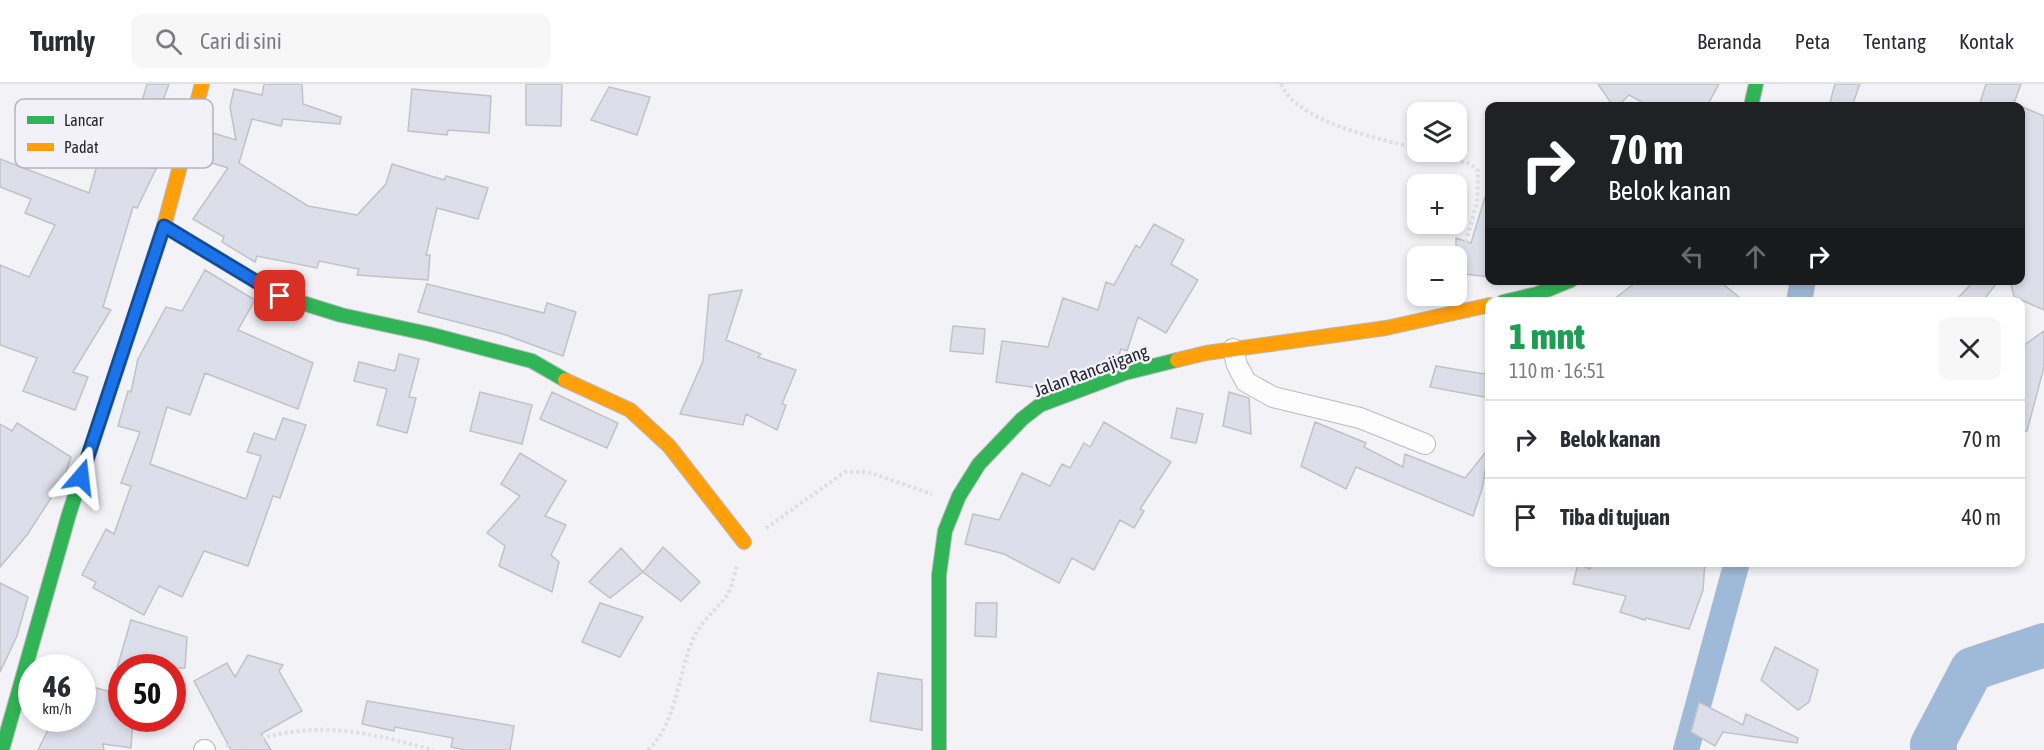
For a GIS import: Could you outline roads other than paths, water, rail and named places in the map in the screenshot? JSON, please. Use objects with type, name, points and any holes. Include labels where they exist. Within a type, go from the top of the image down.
[{"type":"main road","points":[[198,99],[202,84]]},
{"type":"main road","points":[[1752,102],[1756,84]]},
{"type":"main road","points":[[2,750],[76,494],[164,226],[180,168]]},
{"type":"main road","points":[[164,226],[280,296],[340,315],[429,334],[532,361],[576,387],[630,410],[669,446],[744,542]]},
{"type":"main road","points":[[1524,297],[1559,285]]},
{"type":"main road","name":"Jalan Rancajigang","points":[[939,750],[939,575],[945,531],[956,502],[979,464],[1022,419],[1040,405],[1125,373],[1233,349],[1386,328],[1485,306]]},
{"type":"street","points":[[1233,349],[1237,365],[1246,382],[1273,397],[1360,418],[1425,444]]},
{"type":"waterway","points":[[1800,297],[1802,285]]},
{"type":"waterway","points":[[1686,750],[1736,567]]},
{"type":"waterway","points":[[1935,750],[1932,745],[1972,669],[2044,645]]}]
